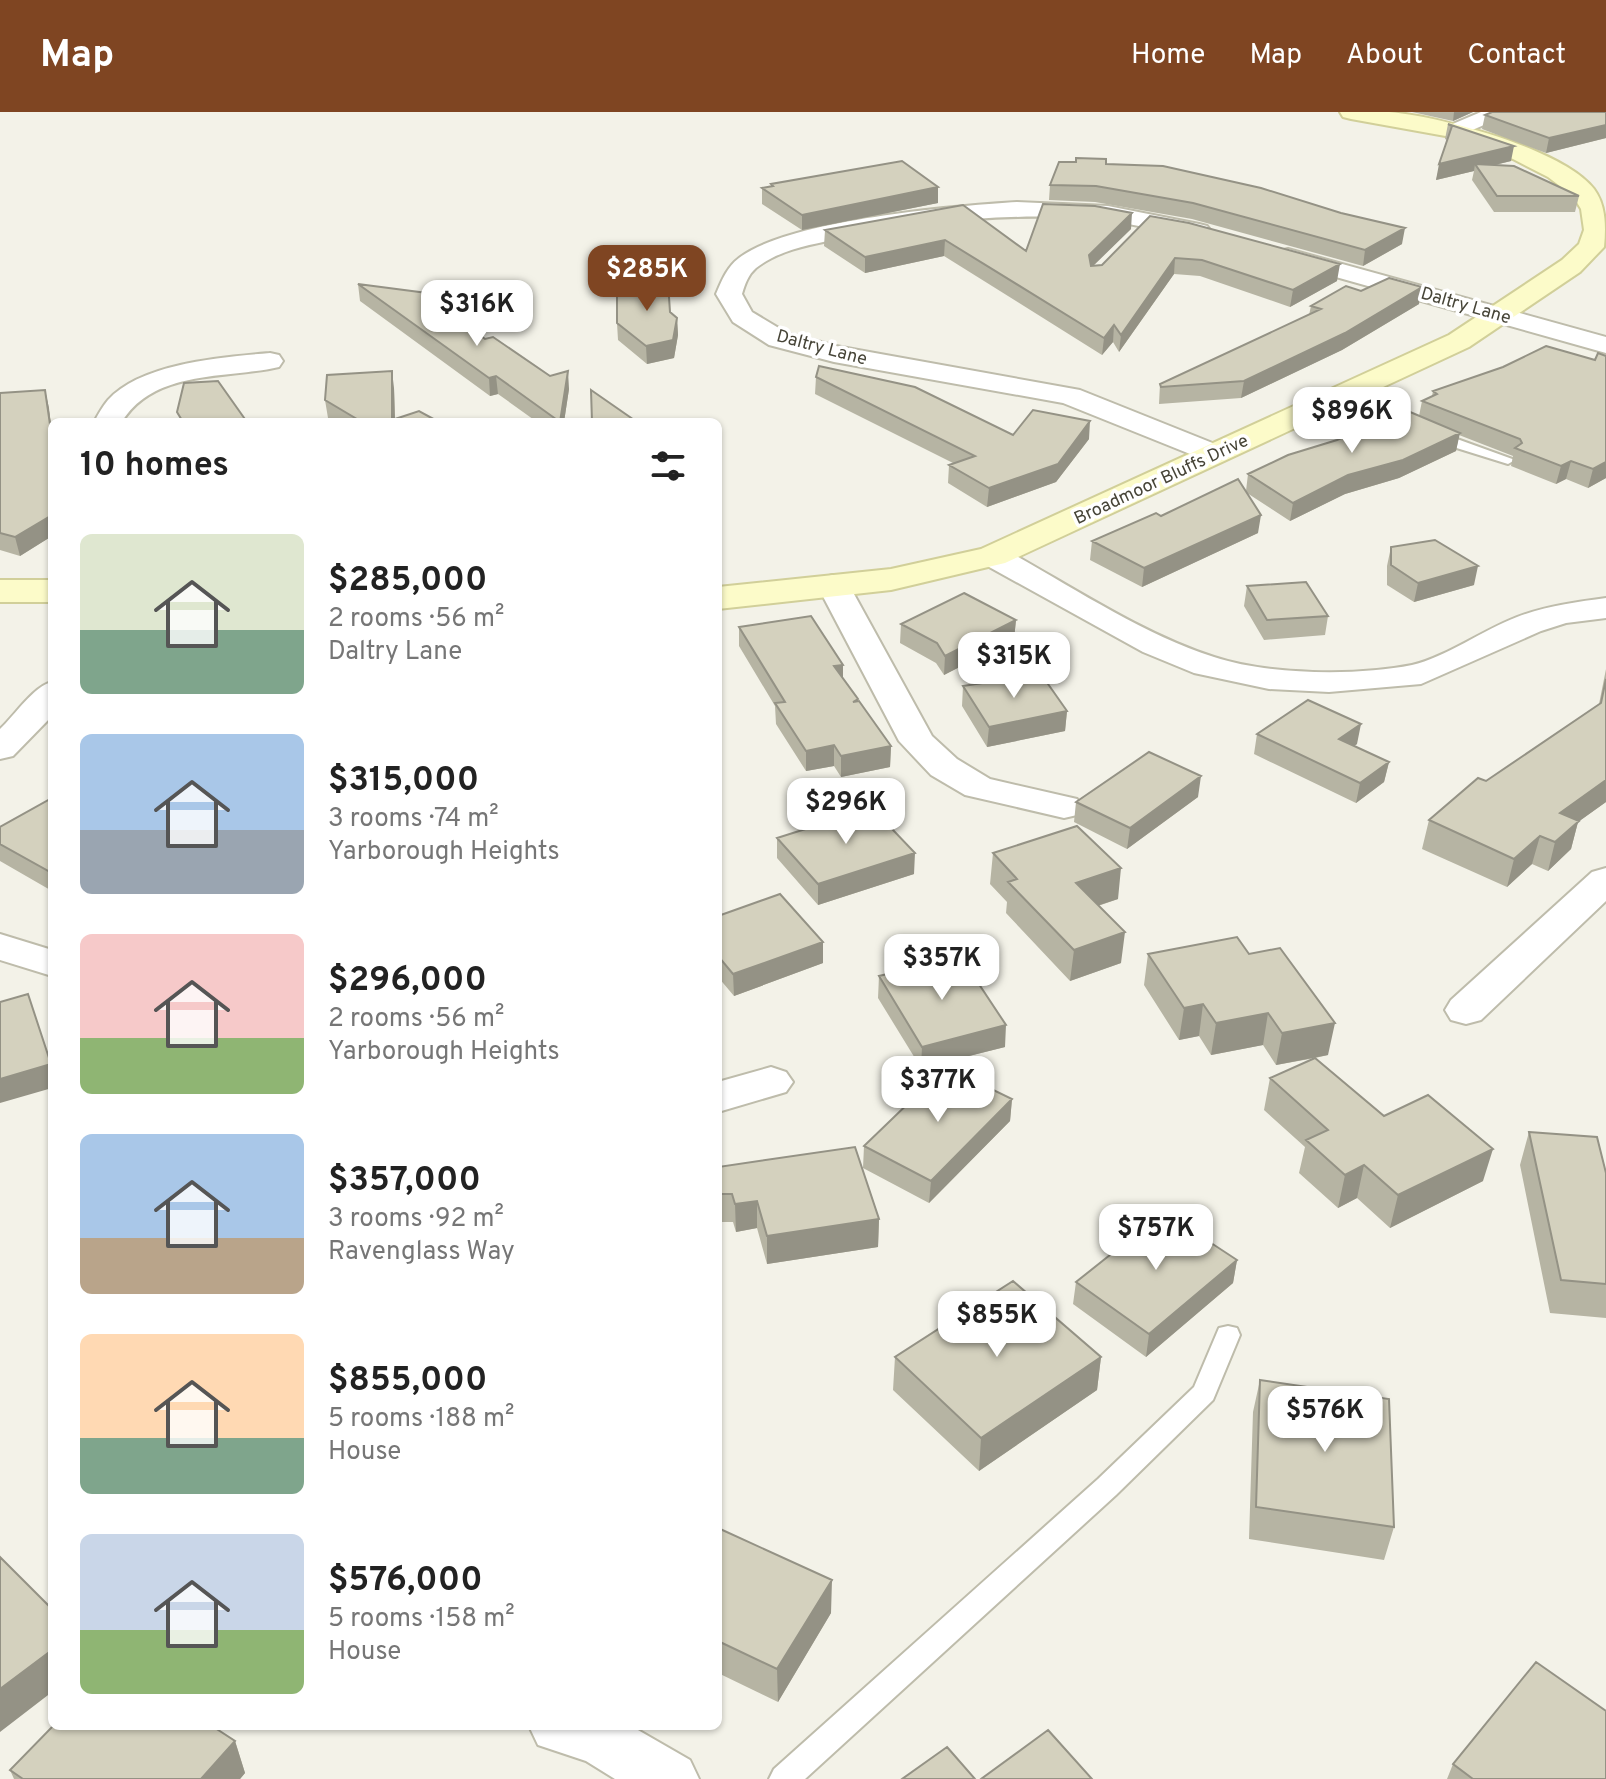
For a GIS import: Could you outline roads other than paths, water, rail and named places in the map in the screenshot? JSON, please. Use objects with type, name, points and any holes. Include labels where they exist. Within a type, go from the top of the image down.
[{"type":"street","name":"Broadmoor Bluffs Drive","points":[[722,598],[943,572],[993,556],[1459,341],[1571,266],[1591,247],[1597,230],[1594,209],[1583,191],[1557,172],[1521,154],[1456,131],[1351,112]]},
{"type":"street","points":[[1456,131],[1498,112]]},
{"type":"street","name":"Daltry Lane","points":[[1215,454],[1070,396],[834,354],[778,339],[742,317],[729,294],[739,271],[767,253],[797,241],[947,211],[1021,209],[1094,212],[1145,225],[1222,237]]},
{"type":"street","name":"Daltry Lane","points":[[1268,250],[1606,345]]},
{"type":"street","points":[[111,418],[129,396],[160,381],[202,368],[270,361]]},
{"type":"street","points":[[993,556],[1155,645],[1206,666],[1269,679],[1329,682],[1421,674],[1529,624],[1562,614],[1606,608]]},
{"type":"street","points":[[833,585],[917,741],[926,750],[944,767],[978,787],[1064,807]]},
{"type":"street","points":[[0,591],[48,591]]},
{"type":"street","points":[[0,748],[34,716],[48,697]]},
{"type":"street","points":[[1466,1010],[1606,880]]},
{"type":"street","points":[[0,947],[48,962]]},
{"type":"street","points":[[722,1096],[771,1082]]},
{"type":"street","points":[[571,1730],[602,1740],[669,1779]]},
{"type":"lane","points":[[1345,394],[1452,442],[1508,460]]},
{"type":"lane","points":[[784,1779],[1107,1487],[1204,1393],[1228,1335]]}]
